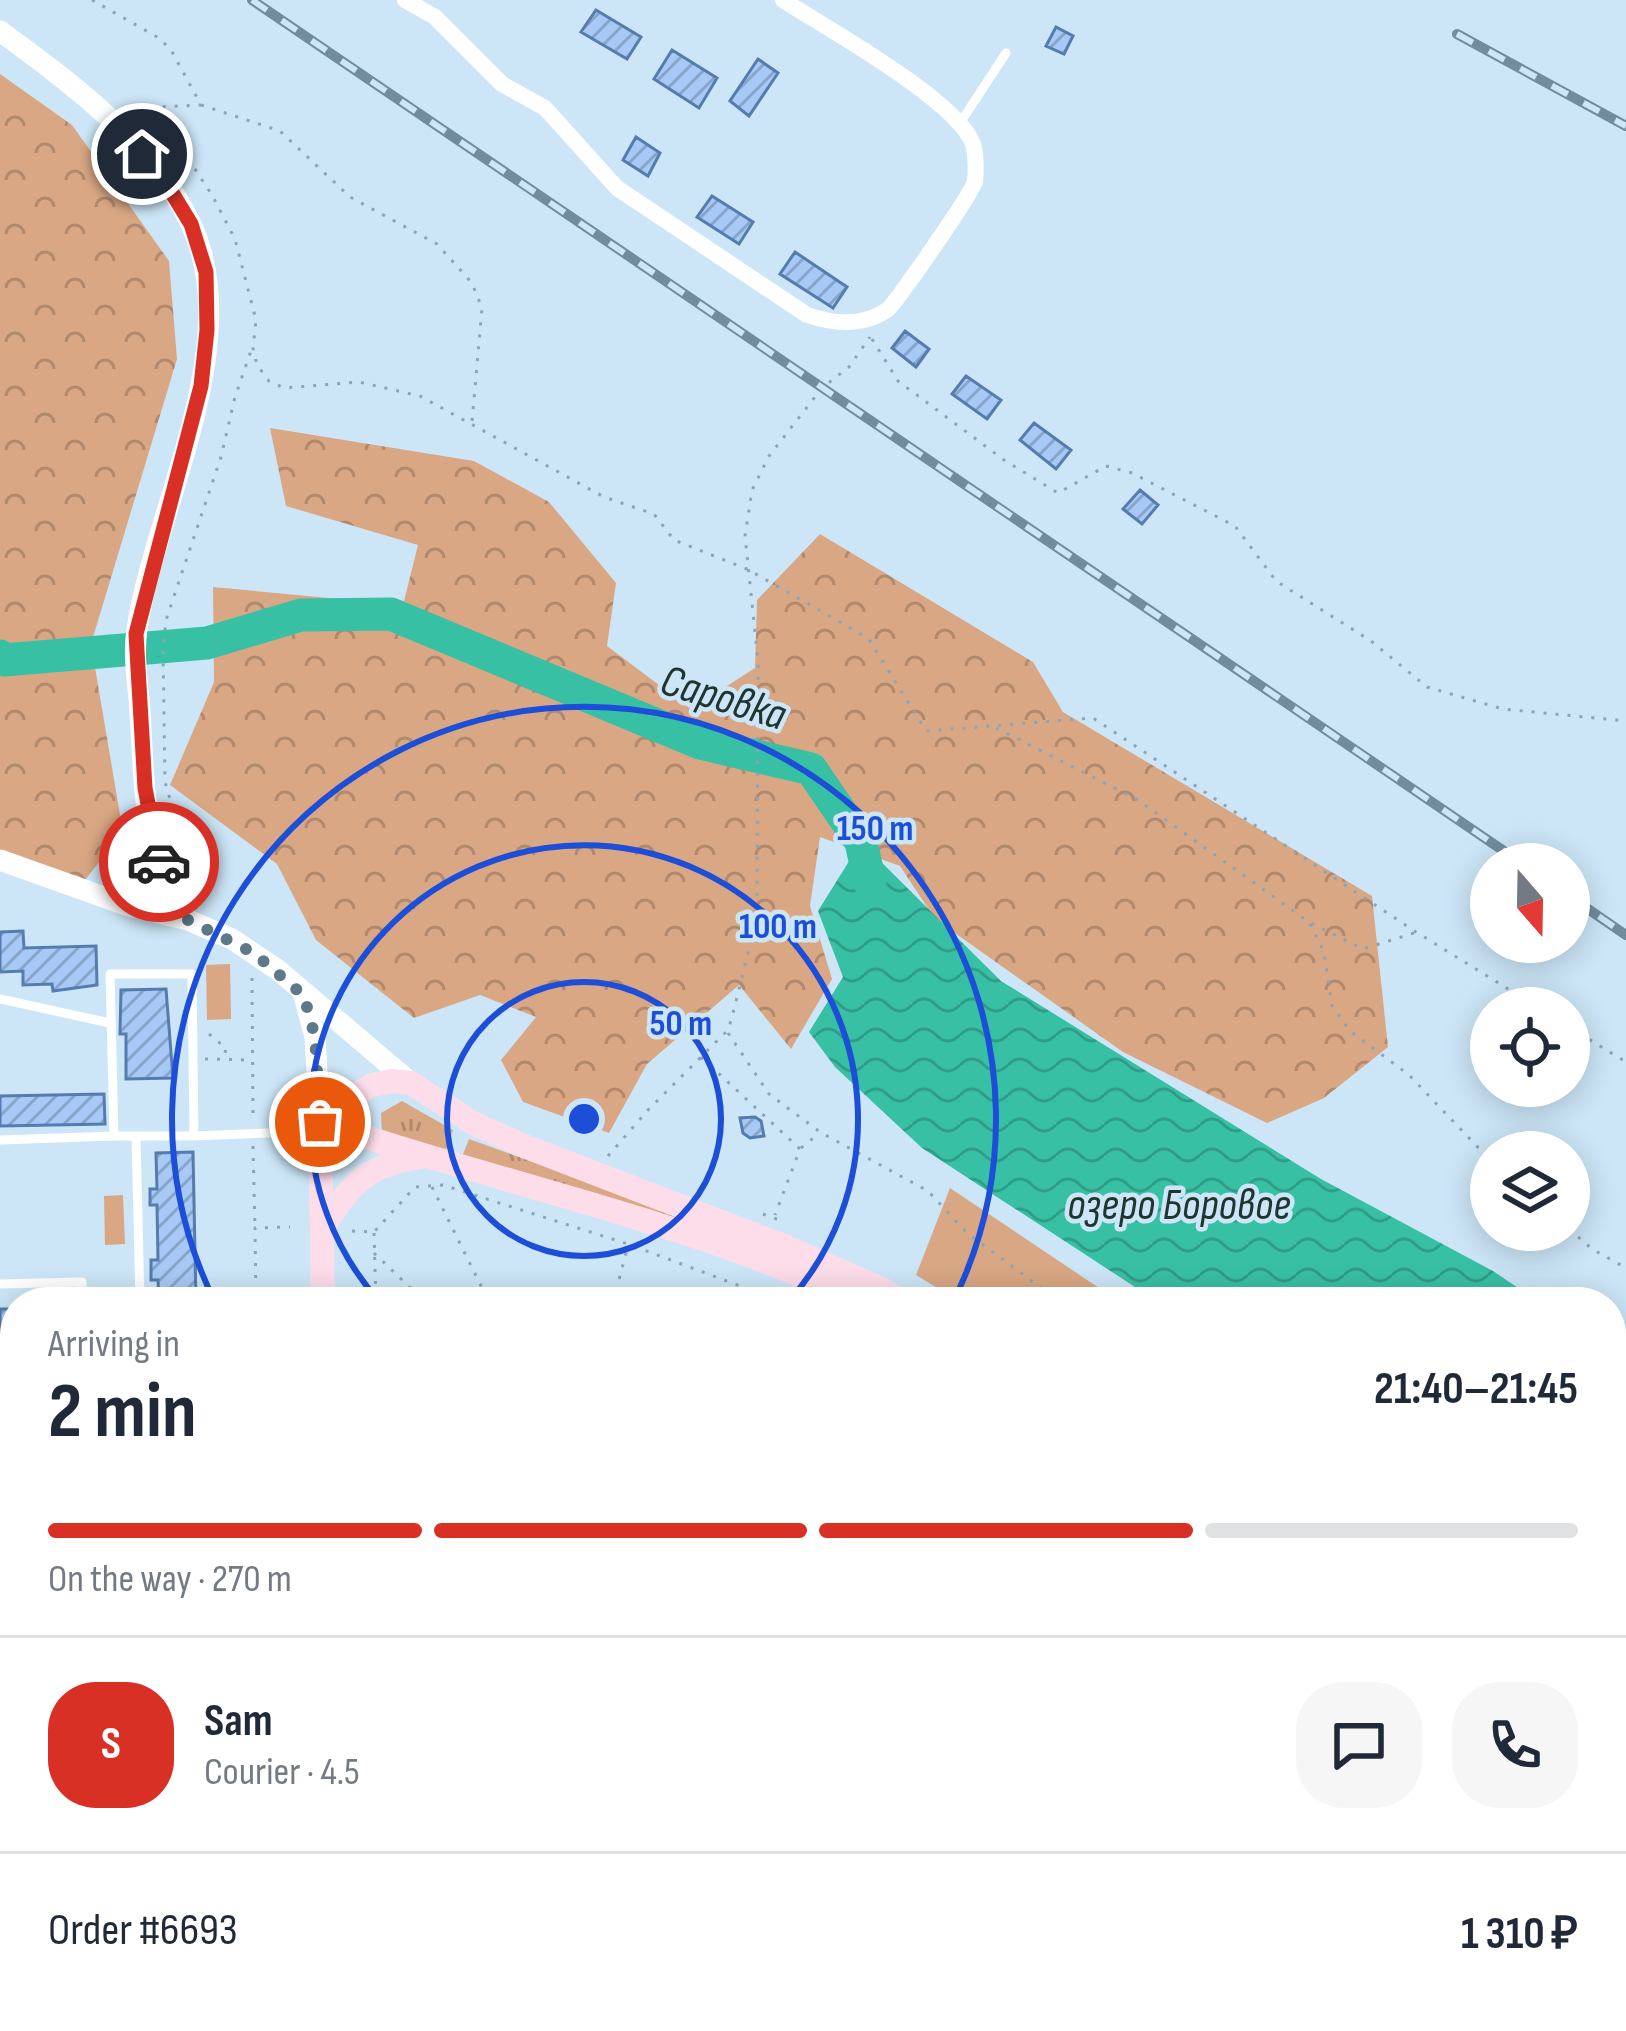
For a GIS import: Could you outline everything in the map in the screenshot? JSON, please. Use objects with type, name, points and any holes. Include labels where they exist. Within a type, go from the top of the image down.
[{"type":"main road","points":[[322,1287],[320,1127],[336,1107],[372,1085],[392,1081],[411,1083],[473,1123],[519,1144],[877,1287]]},
{"type":"main road","points":[[320,1127],[707,1240],[823,1287]]},
{"type":"main road","points":[[322,1230],[363,1174],[393,1161],[421,1157]]},
{"type":"street","points":[[405,0],[435,16],[502,83],[545,108],[617,188],[807,315],[827,322],[859,322],[890,309],[975,184],[974,146],[960,123],[909,81],[783,0]]},
{"type":"street","points":[[0,31],[118,125],[191,224],[206,272],[201,386],[136,634],[145,788],[155,853],[188,920]]},
{"type":"street","points":[[0,860],[130,906],[188,920],[254,953],[411,1083]]},
{"type":"street","points":[[304,996],[315,1037],[320,1127]]},
{"type":"lane","points":[[960,123],[1006,53]]},
{"type":"lane","points":[[114,1136],[110,974],[192,974],[194,1136]]},
{"type":"lane","points":[[0,999],[110,1023]]},
{"type":"lane","points":[[0,1140],[194,1136],[320,1127]]},
{"type":"lane","points":[[136,1136],[140,1287]]},
{"type":"lane","points":[[0,1284],[82,1282],[82,1287]]},
{"type":"path","points":[[92,0],[159,38],[171,50],[201,105]]},
{"type":"path","points":[[118,125],[143,105],[201,105],[280,131],[350,197],[437,244],[472,283],[482,308],[473,426]]},
{"type":"path","points":[[154,107],[235,239],[256,320],[256,365],[269,381],[284,388],[359,382],[420,396],[604,497],[654,514],[674,540],[747,569],[868,638],[926,731],[1094,718],[1505,987]]},
{"type":"path","points":[[602,1162],[727,1031],[757,917],[758,661],[745,536],[752,490],[769,456],[822,388],[849,367],[871,336],[898,381],[1004,460],[1058,493],[1106,466],[1187,499],[1235,526],[1276,581],[1371,641],[1427,687],[1503,709],[1626,722]]},
{"type":"path","points":[[197,897],[165,782],[163,647],[166,620],[253,348]]},
{"type":"path","points":[[996,728],[1138,800],[1309,922],[1363,949],[1415,932]]},
{"type":"path","points":[[1309,922],[1324,952],[1332,1006],[1350,1030],[1424,1089],[1470,1139]]},
{"type":"path","points":[[727,1031],[769,1094],[820,1132],[928,1191],[965,1232],[1040,1287]]},
{"type":"path","points":[[193,1034],[212,1034],[226,1048],[224,1060]]},
{"type":"path","points":[[1590,1040],[1626,1062]]},
{"type":"path","points":[[701,1057],[800,1149]]},
{"type":"path","points":[[193,1059],[251,1060]]},
{"type":"path","points":[[774,1217],[800,1149],[820,1132]]},
{"type":"path","points":[[375,1287],[374,1232],[415,1187],[442,1185],[628,1244],[743,1287]]},
{"type":"path","points":[[431,1186],[482,1287]]},
{"type":"path","points":[[256,1287],[255,1228],[290,1227]]},
{"type":"path","points":[[352,1231],[374,1232]]},
{"type":"path","points":[[617,1287],[628,1244]]},
{"type":"path","points":[[1590,1247],[1626,1268]]},
{"type":"path","points":[[374,1253],[409,1287]]},
{"type":"path","points":[[1029,1287],[1033,1282]]},
{"type":"green space","points":[[0,74],[72,125],[169,261],[177,359],[91,644],[123,832],[85,880],[0,852]]},
{"type":"green space","points":[[270,428],[474,461],[549,502],[616,583],[607,646],[691,709],[755,668],[757,600],[820,534],[1033,662],[1063,712],[1372,896],[1388,1047],[1324,1098],[1267,1123],[1123,1052],[935,919],[900,866],[820,837],[810,906],[832,979],[791,1049],[739,985],[647,1064],[609,1133],[523,1102],[501,1060],[536,1017],[480,995],[414,1018],[316,940],[277,864],[170,785],[214,682],[213,587],[403,605],[418,545],[286,506]]},
{"type":"green space","points":[[230,964],[231,1019],[207,1020],[206,965]]},
{"type":"green space","points":[[402,1101],[453,1130],[444,1156],[382,1132],[381,1113]]},
{"type":"green space","points":[[469,1139],[776,1249],[460,1162]]},
{"type":"green space","points":[[950,1188],[1098,1287],[936,1287],[916,1275]]},
{"type":"green space","points":[[123,1195],[125,1244],[105,1245],[104,1196]]},
{"type":"water","name":"озеро Боровое","points":[[861,842],[1001,981],[1321,1179],[1517,1287],[1135,1287],[922,1148],[835,1067],[809,1032],[843,977],[818,911]]},
{"type":"building","points":[[596,10],[641,37],[627,59],[581,32]]},
{"type":"building","points":[[1056,27],[1073,36],[1064,54],[1046,46]]},
{"type":"building","points":[[672,50],[717,78],[699,108],[654,79]]},
{"type":"building","points":[[758,59],[778,73],[749,116],[730,101]]},
{"type":"building","points":[[636,137],[660,153],[648,176],[623,160]]},
{"type":"building","points":[[712,196],[753,222],[739,244],[697,217]]},
{"type":"building","points":[[795,252],[847,287],[833,308],[780,274]]},
{"type":"building","points":[[905,331],[929,349],[916,367],[892,348]]},
{"type":"building","points":[[966,376],[1001,400],[987,419],[952,394]]},
{"type":"building","points":[[1034,423],[1071,450],[1056,469],[1020,440]]},
{"type":"building","points":[[1140,490],[1158,505],[1142,524],[1123,509]]},
{"type":"building","points":[[23,931],[24,948],[96,946],[97,985],[53,991],[52,984],[23,985],[23,971],[0,972],[0,932]]},
{"type":"building","points":[[166,989],[173,1078],[126,1079],[121,990]]},
{"type":"building","points":[[104,1094],[105,1124],[0,1126],[0,1096]]},
{"type":"building","points":[[740,1118],[761,1121],[764,1136],[750,1138],[743,1133]]},
{"type":"building","points":[[193,1152],[196,1287],[158,1287],[158,1280],[151,1280],[151,1260],[158,1260],[157,1205],[150,1205],[150,1189],[157,1189],[156,1153]]},
{"type":"waterway","name":"Саровка","points":[[0,656],[4,660],[207,643],[301,615],[391,614],[700,743],[811,769],[861,842],[870,883]]},
{"type":"railway","points":[[252,0],[1492,843]]},
{"type":"railway","points":[[1457,34],[1626,126]]},
{"type":"railway","points":[[1590,910],[1626,935]]},
{"type":"way so far","points":[[159,862],[188,920],[254,953],[304,996],[315,1037],[320,1122]]},
{"type":"route","points":[[142,154],[191,224],[206,272],[201,386],[136,634],[145,788],[159,862]]}]
